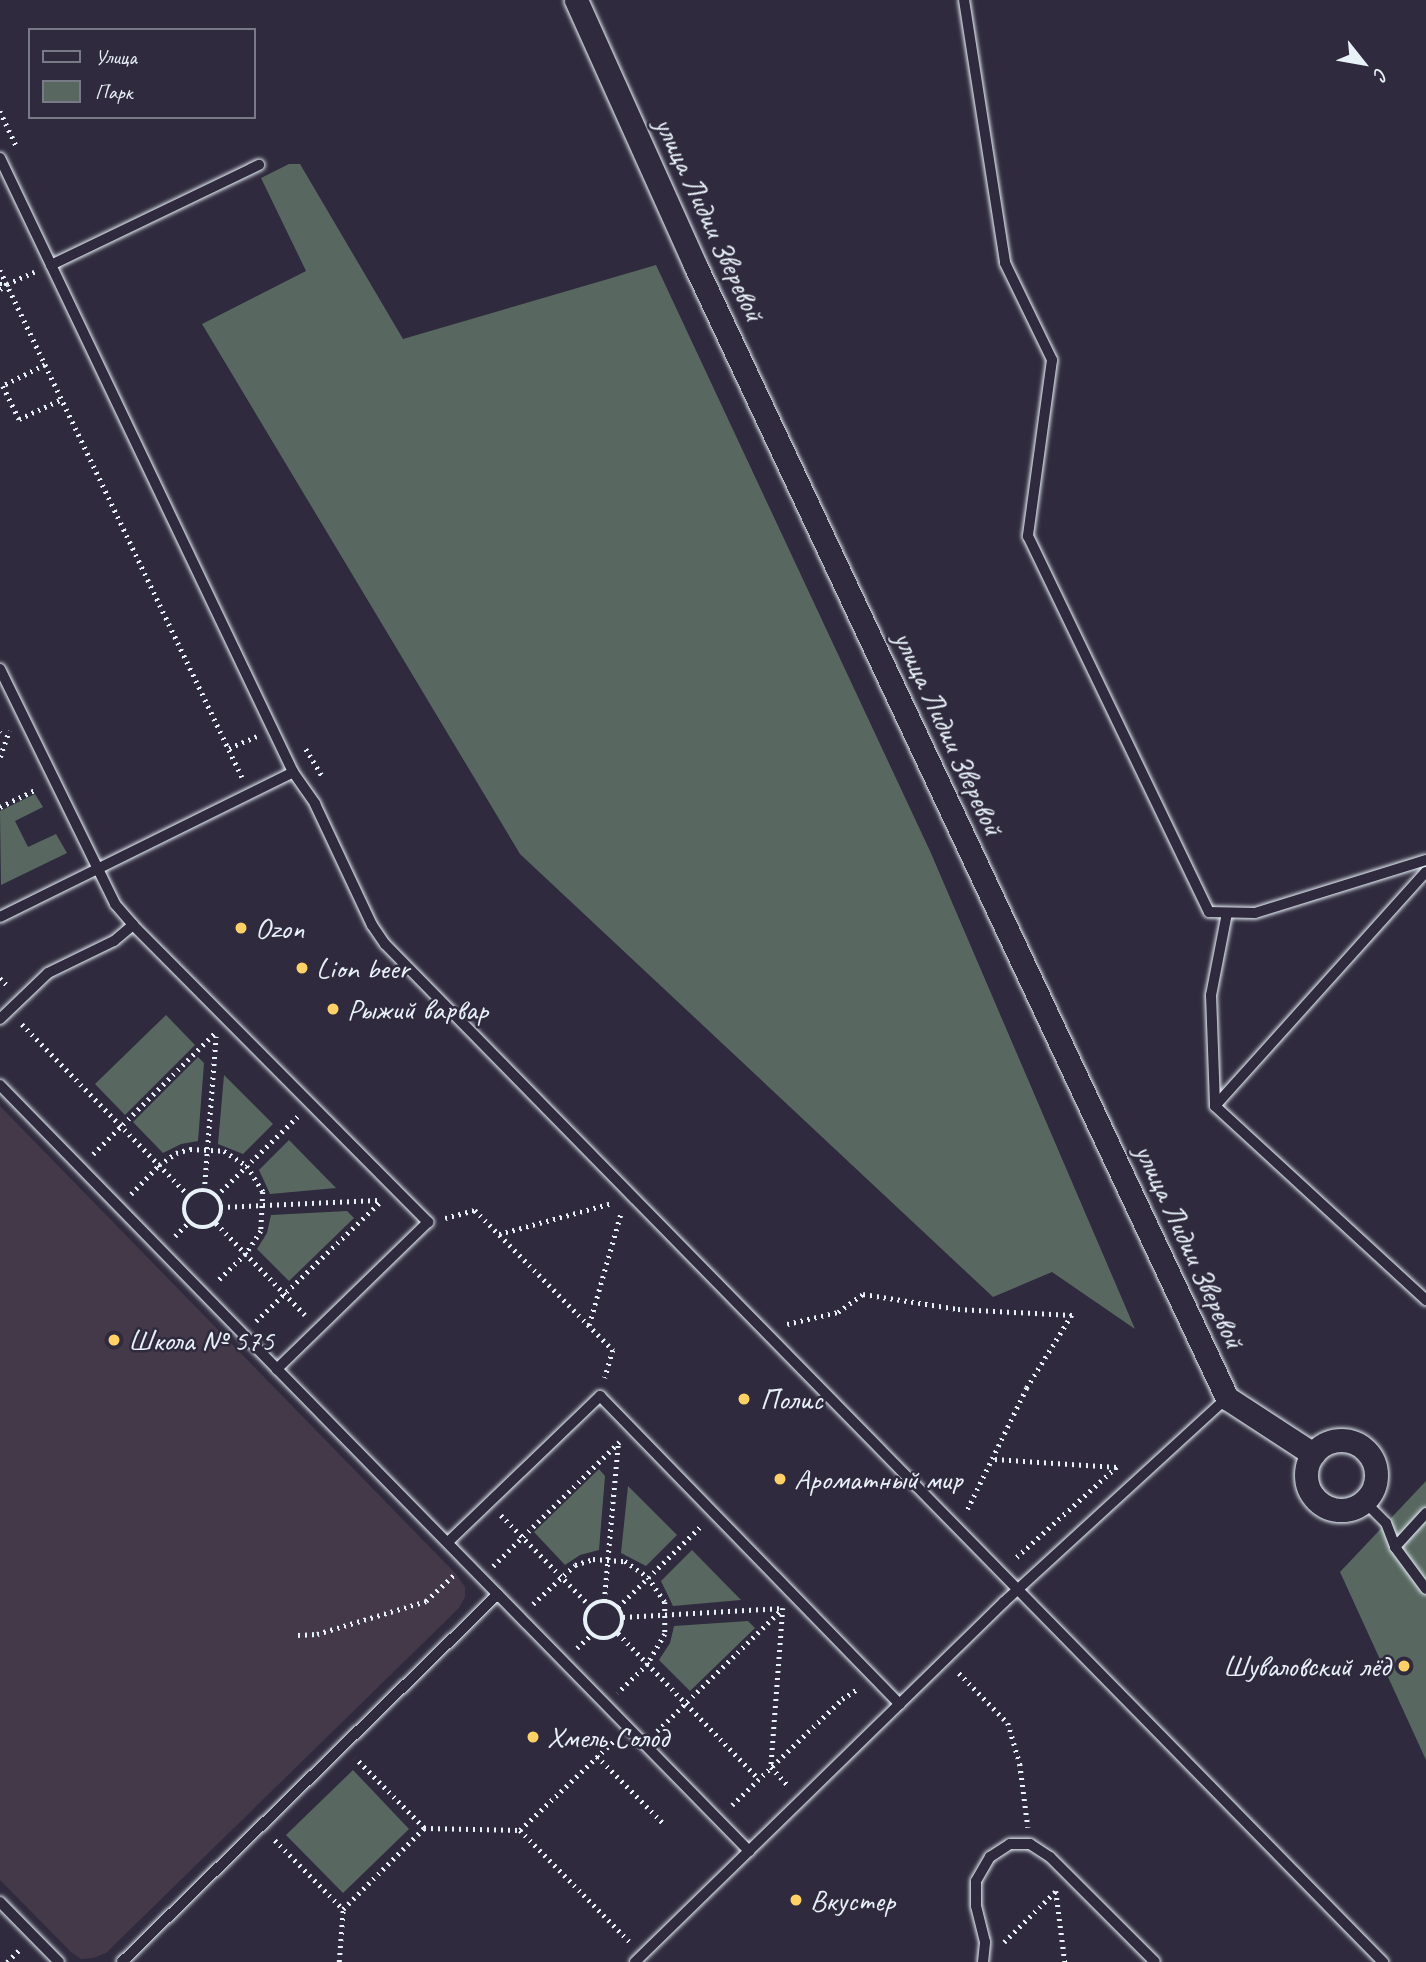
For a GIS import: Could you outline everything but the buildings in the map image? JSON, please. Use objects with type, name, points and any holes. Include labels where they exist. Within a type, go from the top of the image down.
[{"type":"street","name":"улица Лидии Зверевой","points":[[576,0],[701,278],[1227,1398],[1313,1454]]},
{"type":"street","points":[[1344,1440],[1365,1449],[1376,1470],[1376,1482],[1365,1502],[1336,1511],[1319,1504],[1306,1480],[1308,1462],[1313,1454],[1332,1441],[1344,1440]]},
{"type":"lane","points":[[964,0],[1005,263],[1052,360],[1028,537],[1209,912],[1255,914],[1426,860]]},
{"type":"lane","points":[[0,158],[293,772],[315,804],[372,925],[385,944],[1383,1962]]},
{"type":"lane","points":[[51,265],[259,165]]},
{"type":"lane","points":[[0,669],[116,904],[133,925],[428,1222],[277,1369]]},
{"type":"lane","points":[[0,917],[293,772]]},
{"type":"lane","points":[[1215,1106],[1426,872]]},
{"type":"lane","points":[[1227,913],[1211,996],[1215,1106],[1426,1300]]},
{"type":"lane","points":[[0,1019],[48,973],[114,941],[133,925]]},
{"type":"lane","points":[[0,1085],[748,1851]]},
{"type":"lane","points":[[448,1542],[600,1396],[900,1704]]},
{"type":"lane","points":[[638,1958],[1018,1589],[1227,1398]]},
{"type":"lane","points":[[1365,1502],[1386,1523],[1395,1547],[1426,1589]]},
{"type":"lane","points":[[1395,1547],[1426,1513]]},
{"type":"lane","points":[[122,1962],[498,1594]]},
{"type":"lane","points":[[984,1962],[985,1942],[976,1906],[976,1881],[990,1857],[1010,1844],[1030,1844],[1051,1857],[1155,1962]]},
{"type":"lane","points":[[0,1902],[59,1962]]},
{"type":"path","points":[[0,111],[17,147]]},
{"type":"path","points":[[0,270],[242,777]]},
{"type":"path","points":[[0,290],[7,284],[38,271]]},
{"type":"path","points":[[0,284],[7,284]]},
{"type":"path","points":[[45,365],[3,386],[19,419],[62,399]]},
{"type":"path","points":[[0,757],[10,729]]},
{"type":"path","points":[[229,748],[257,736]]},
{"type":"path","points":[[303,743],[328,786]]},
{"type":"path","points":[[0,807],[54,781]]},
{"type":"path","points":[[9,1011],[189,1196]]},
{"type":"path","points":[[79,1166],[229,1020]]},
{"type":"path","points":[[204,1191],[217,1032]]},
{"type":"path","points":[[216,1196],[311,1103]]},
{"type":"path","points":[[119,1206],[159,1165],[176,1153],[208,1148],[224,1151],[247,1166],[263,1192],[265,1205],[261,1231],[246,1254],[204,1294]]},
{"type":"path","points":[[243,1334],[394,1188]]},
{"type":"path","points":[[204,1191],[216,1196],[221,1207],[216,1223],[200,1228],[189,1222],[184,1206],[189,1196],[204,1191]]},
{"type":"path","points":[[221,1207],[382,1200]]},
{"type":"path","points":[[499,1234],[612,1203]]},
{"type":"path","points":[[428,1222],[475,1210],[589,1325],[613,1350],[600,1396]]},
{"type":"path","points":[[589,1325],[621,1213]]},
{"type":"path","points":[[216,1223],[319,1329]]},
{"type":"path","points":[[787,1325],[838,1312],[863,1294],[958,1309],[1072,1315],[1027,1388],[995,1459],[968,1509]]},
{"type":"path","points":[[777,1315],[797,1334]]},
{"type":"path","points":[[482,1577],[633,1430]]},
{"type":"path","points":[[604,1601],[610,1558],[618,1443]]},
{"type":"path","points":[[995,1459],[1117,1467],[1017,1558],[1007,1548]]},
{"type":"path","points":[[959,1499],[978,1518]]},
{"type":"path","points":[[489,1503],[591,1607]]},
{"type":"path","points":[[618,1607],[714,1513]]},
{"type":"path","points":[[520,1616],[575,1565],[593,1559],[610,1558],[625,1562],[648,1577],[659,1589],[666,1616],[660,1648],[648,1664],[606,1705]]},
{"type":"path","points":[[298,1636],[317,1634],[426,1601],[456,1574]]},
{"type":"path","points":[[644,1744],[796,1597]]},
{"type":"path","points":[[604,1601],[618,1607],[623,1617],[618,1633],[608,1639],[592,1634],[586,1623],[591,1607],[604,1601]]},
{"type":"path","points":[[623,1617],[783,1608]]},
{"type":"path","points":[[783,1608],[771,1768],[802,1799]]},
{"type":"path","points":[[618,1633],[759,1779]]},
{"type":"path","points":[[946,1659],[1007,1723],[1020,1764],[1030,1844]]},
{"type":"path","points":[[717,1819],[842,1699],[874,1678]]},
{"type":"path","points":[[342,1745],[424,1828],[520,1830],[628,1727]]},
{"type":"path","points":[[597,1756],[665,1825]]},
{"type":"path","points":[[261,1826],[343,1909]]},
{"type":"path","points":[[339,1962],[343,1909],[424,1828]]},
{"type":"path","points":[[520,1830],[638,1958]]},
{"type":"path","points":[[985,1942],[1005,1942],[1070,1877]]},
{"type":"path","points":[[1056,1891],[1065,1962]]},
{"type":"shaded area","name":"Школа № 575","points":[[0,1106],[456,1574],[465,1587],[465,1597],[459,1608],[106,1953],[93,1958],[81,1959],[71,1952],[0,1880]]},
{"type":"green space","points":[[289,164],[300,164],[403,339],[656,265],[930,851],[1135,1329],[1052,1272],[993,1297],[520,854],[202,324],[306,271],[261,178]]},
{"type":"green space","points":[[35,794],[43,807],[15,821],[28,847],[56,834],[67,853],[1,885],[0,811]]},
{"type":"green space","points":[[166,1015],[195,1045],[125,1115],[95,1084]]},
{"type":"green space","points":[[198,1057],[204,1063],[198,1141],[181,1144],[163,1153],[133,1122]]},
{"type":"green space","points":[[224,1075],[273,1124],[243,1154],[218,1144]]},
{"type":"green space","points":[[289,1140],[336,1188],[270,1194],[259,1170]]},
{"type":"green space","points":[[347,1211],[354,1218],[289,1281],[257,1249],[267,1233],[271,1215]]},
{"type":"green space","points":[[599,1469],[605,1476],[599,1550],[580,1555],[565,1565],[534,1532]]},
{"type":"green space","name":"Шуваловский лёд","points":[[1426,1481],[1426,1760],[1340,1572]]},
{"type":"green space","points":[[628,1486],[677,1535],[646,1566],[621,1553]]},
{"type":"green space","points":[[692,1550],[741,1600],[673,1606],[661,1581]]},
{"type":"green space","points":[[748,1621],[755,1628],[690,1691],[659,1660],[670,1643],[674,1626]]},
{"type":"green space","points":[[353,1770],[409,1829],[343,1893],[286,1835]]},
{"type":"place","name":"Ozon","points":[[241,928]]},
{"type":"place","name":"Lion beer","points":[[302,968]]},
{"type":"place","name":"Рыжий варвар","points":[[333,1009]]},
{"type":"place","name":"Школа № 575","points":[[114,1340]]},
{"type":"place","name":"Полис","points":[[744,1399]]},
{"type":"place","name":"Ароматный мир","points":[[780,1479]]},
{"type":"place","name":"Шуваловский лёд","points":[[1404,1666]]},
{"type":"place","name":"Хмель Солод","points":[[533,1737]]},
{"type":"place","name":"Вкустер","points":[[796,1900]]}]
